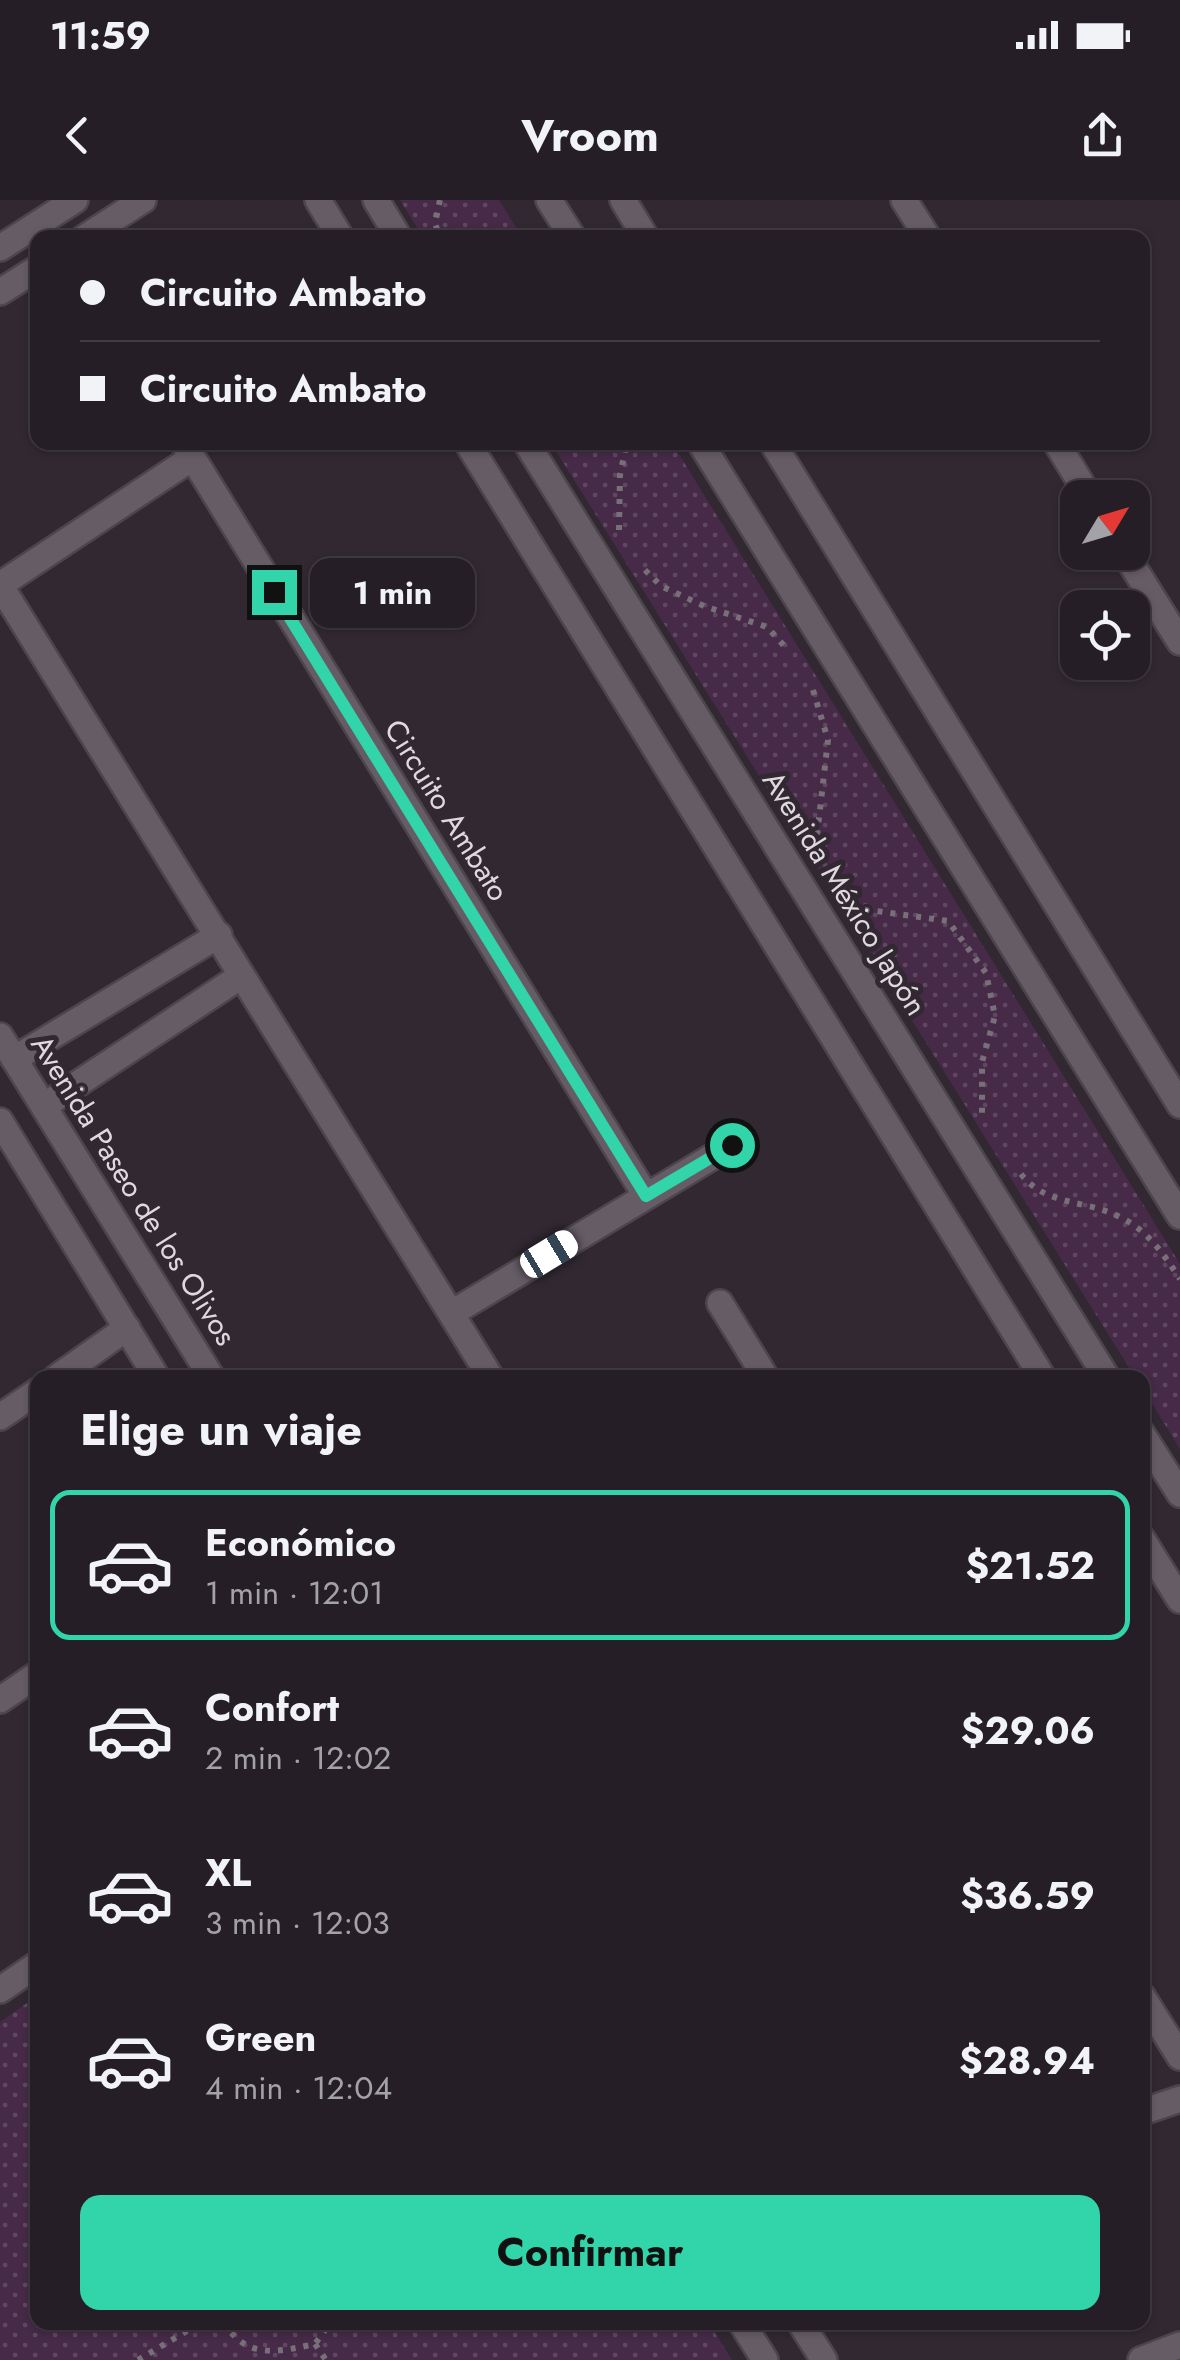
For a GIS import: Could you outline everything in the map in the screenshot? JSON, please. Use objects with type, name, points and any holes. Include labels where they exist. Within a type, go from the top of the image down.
[{"type":"street","points":[[0,248],[75,200]]},
{"type":"street","points":[[96,230],[143,200]]},
{"type":"street","points":[[318,200],[336,230]]},
{"type":"street","points":[[376,200],[394,230]]},
{"type":"street","points":[[550,200],[568,230]]},
{"type":"street","points":[[623,200],[641,230]]},
{"type":"street","points":[[904,200],[923,230]]},
{"type":"street","points":[[0,292],[30,273]]},
{"type":"street","name":"Circuito Ambato","points":[[487,1370],[0,585],[188,450],[646,1196]]},
{"type":"street","points":[[472,450],[1038,1370]]},
{"type":"street","name":"Avenida México Japón","points":[[531,450],[1103,1370]]},
{"type":"street","points":[[705,450],[1180,1216]]},
{"type":"street","points":[[777,450],[1180,1104]]},
{"type":"street","points":[[1061,450],[1079,480]]},
{"type":"street","points":[[1135,570],[1180,642]]},
{"type":"street","points":[[14,1059],[218,935]]},
{"type":"street","points":[[44,1106],[241,976]]},
{"type":"street","name":"Avenida Paseo de los Olivos","points":[[0,1036],[207,1370]]},
{"type":"street","points":[[2,1129],[152,1370]]},
{"type":"street","points":[[452,1313],[732,1145]]},
{"type":"street","points":[[720,1304],[761,1370]]},
{"type":"street","points":[[67,1370],[127,1328]]},
{"type":"street","points":[[0,1417],[30,1396]]},
{"type":"street","points":[[1150,1447],[1180,1494]]},
{"type":"street","points":[[1150,1552],[1180,1600]]},
{"type":"street","points":[[0,1700],[30,1679]]},
{"type":"street","points":[[0,1990],[30,1969]]},
{"type":"street","points":[[1150,2009],[1180,2057]]},
{"type":"street","points":[[1150,2109],[1180,2099]]},
{"type":"street","points":[[746,2330],[764,2360]]},
{"type":"street","points":[[805,2330],[824,2360]]},
{"type":"street","points":[[1141,2360],[1180,2345]]},
{"type":"path","points":[[437,230],[440,200]]},
{"type":"path","points":[[625,450],[618,528],[625,540]]},
{"type":"path","points":[[639,564],[662,586],[704,606],[767,627],[793,654]]},
{"type":"path","points":[[808,682],[828,740],[814,840],[819,852]]},
{"type":"path","points":[[834,878],[862,909],[948,921],[986,973],[995,1016],[982,1062],[981,1111],[989,1125]]},
{"type":"path","points":[[1014,1164],[1031,1186],[1048,1198],[1096,1208],[1121,1218],[1156,1242],[1180,1278]]},
{"type":"path","points":[[138,2360],[189,2330]]},
{"type":"path","points":[[231,2330],[246,2348],[264,2351],[316,2344],[326,2330]]},
{"type":"path","points":[[316,2344],[326,2360]]},
{"type":"shaded area","points":[[400,200],[499,200],[518,230],[419,230]]},
{"type":"shaded area","points":[[555,450],[676,450],[1180,1264],[1180,1449],[1150,1400],[1150,1370],[1131,1370]]},
{"type":"shaded area","points":[[30,2001],[30,2330],[713,2330],[732,2360],[0,2360],[0,2022]]},
{"type":"route","points":[[274,592],[646,1196],[732,1145]]}]
